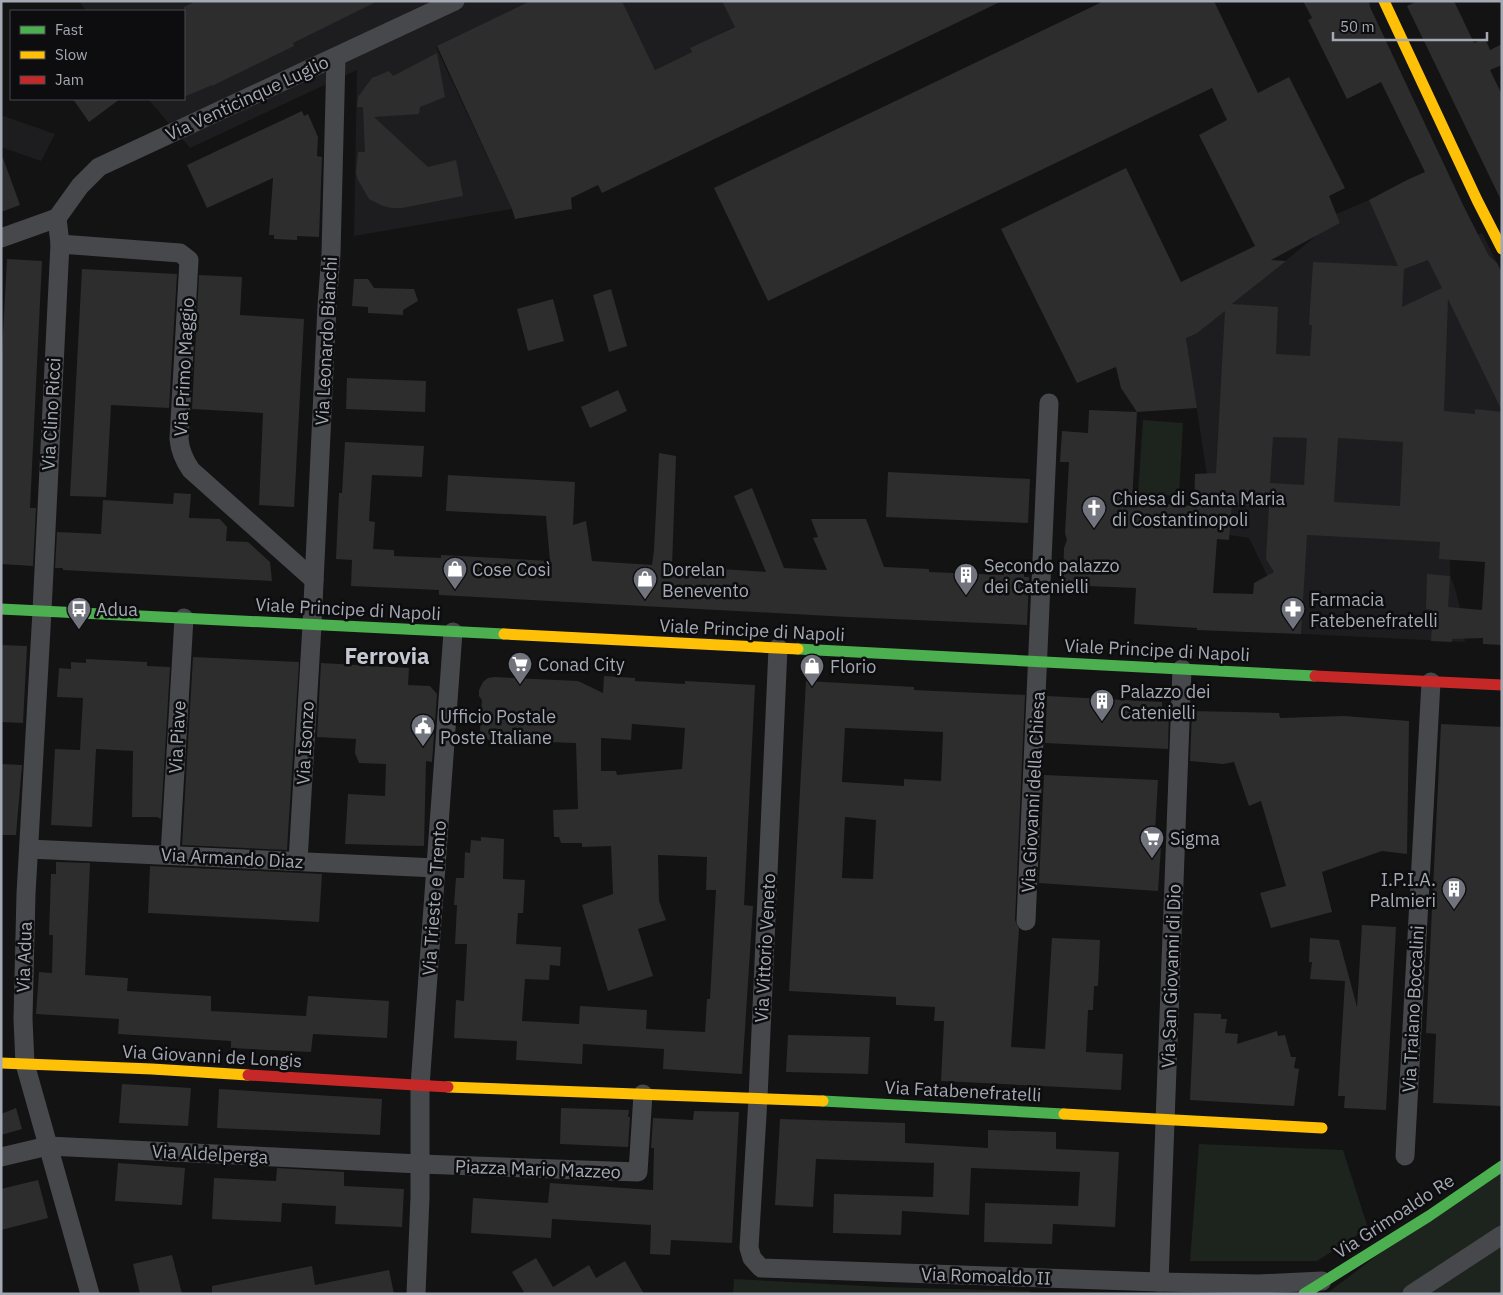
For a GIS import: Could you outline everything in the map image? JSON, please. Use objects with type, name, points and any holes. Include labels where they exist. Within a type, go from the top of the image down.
[{"type":"street","name":"Via Venticinque Luglio","points":[[56,218],[80,186],[99,167],[455,1]]},
{"type":"street","points":[[1384,1],[1477,200],[1502,249]]},
{"type":"street","name":"Via Leonardo Bianchi","points":[[312,625],[331,254],[336,56]]},
{"type":"street","points":[[1,238],[56,218]]},
{"type":"street","name":"Via Clino Ricci","points":[[42,611],[60,244],[56,218]]},
{"type":"street","name":"Via Primo Maggio","points":[[60,244],[180,253],[188,260],[180,450],[185,462],[192,470],[314,580]]},
{"type":"street","name":"Via Giovanni della Chiesa","points":[[1026,921],[1049,403]]},
{"type":"street","name":"Viale Principe di Napoli","points":[[1,609],[1502,685]]},
{"type":"street","name":"Via Adua","points":[[42,611],[29,849],[23,1019],[25,1064],[90,1294]]},
{"type":"street","name":"Via Piave","points":[[170,855],[184,618]]},
{"type":"street","name":"Via Isonzo","points":[[298,861],[312,625]]},
{"type":"street","name":"Via Trieste e Trento","points":[[416,1294],[420,1086],[453,632]]},
{"type":"street","name":"Via Vittorio Veneto","points":[[749,1248],[758,1098],[778,648]]},
{"type":"street","name":"Via San Giovanni di Dio","points":[[1159,1282],[1182,669]]},
{"type":"street","name":"Via Traiano Boccalini","points":[[1405,1156],[1431,682]]},
{"type":"street","name":"Via Armando Diaz","points":[[29,849],[436,868]]},
{"type":"street","name":"Via Giovanni de Longis","points":[[1,1063],[152,1069],[420,1086]]},
{"type":"street","points":[[420,1086],[758,1098]]},
{"type":"street","name":"Piazza Mario Mazzeo","points":[[420,1164],[638,1172],[643,1094]]},
{"type":"street","name":"Via Fatabenefratelli","points":[[758,1098],[1322,1128]]},
{"type":"street","name":"Via Aldelperga","points":[[1,1158],[48,1146],[420,1164]]},
{"type":"street","name":"Via Grimoaldo Re","points":[[1304,1294],[1429,1216],[1502,1166]]},
{"type":"street","points":[[1412,1294],[1502,1235]]},
{"type":"street","name":"Via Romoaldo II","points":[[749,1248],[752,1258],[761,1268],[1159,1282],[1259,1284],[1324,1281]]},
{"type":"shaded area","points":[[79,1],[530,1],[436,47],[512,209],[354,236],[357,70],[190,148],[149,100],[185,100],[185,10],[85,10]]},
{"type":"shaded area","points":[[622,1],[722,1],[738,25],[691,48],[692,52],[655,70]]},
{"type":"shaded area","points":[[1,115],[55,134],[41,161],[1,147]]},
{"type":"shaded area","points":[[1369,200],[1400,270],[1482,233],[1502,273],[1502,432],[1450,560],[1450,575],[1460,608],[1465,642],[1285,633],[1277,596],[1249,538],[1229,535],[1212,508],[1186,338],[1196,334],[1317,235],[1340,223],[1336,214]]},
{"type":"shaded area","points":[[1143,420],[1183,423],[1179,496],[1138,494]]},
{"type":"shaded area","points":[[1199,1144],[1343,1150],[1368,1228],[1317,1261],[1190,1261]]},
{"type":"shaded area","points":[[1502,1161],[1502,1294],[1326,1294]]},
{"type":"shaded area","points":[[734,1279],[884,1287],[1030,1291],[1030,1294],[733,1294]]},
{"type":"building","points":[[196,1],[378,1],[293,43],[294,46],[212,86],[185,97],[184,7]]},
{"type":"building","points":[[530,1],[622,1],[655,70],[692,52],[690,48],[735,27],[722,1],[1002,1],[602,193],[598,185],[571,198],[572,209],[515,219],[437,46]]},
{"type":"building","points":[[1104,1],[1214,1],[1258,93],[1289,77],[1345,188],[1329,196],[1340,223],[1271,260],[1286,261],[1232,304],[1278,307],[1276,354],[1310,356],[1312,325],[1309,325],[1313,262],[1398,266],[1369,200],[1425,172],[1381,82],[1347,99],[1308,20],[1312,18],[1303,1],[1369,1],[1370,7],[1464,207],[1489,256],[1497,263],[1502,273],[1502,411],[1448,299],[1444,411],[1475,414],[1475,409],[1502,412],[1502,645],[1483,644],[1483,638],[1452,639],[1452,642],[1431,641],[1433,610],[1426,609],[1427,574],[1450,576],[1448,607],[1482,610],[1485,562],[1439,559],[1440,542],[1307,535],[1301,634],[1197,630],[1197,628],[1134,624],[1136,588],[1063,585],[1064,548],[1067,540],[1065,533],[1069,462],[1060,462],[1062,431],[1088,433],[1089,410],[1137,412],[1121,388],[1116,367],[1077,383],[1001,229],[1126,168],[1181,282],[1255,246],[1199,135],[1227,120],[1212,88],[768,301],[714,188]],"holes":[[[1428,260],[1442,288],[1402,307],[1404,269]],[[1225,311],[1216,473],[1195,474],[1194,506],[1132,502],[1137,412],[1197,408],[1186,338],[1196,334]],[[1273,437],[1307,438],[1304,485],[1270,483]],[[1338,438],[1403,442],[1400,506],[1334,502]],[[1232,503],[1233,505],[1269,506],[1266,559],[1274,572],[1254,583],[1253,594],[1213,593],[1217,539],[1229,540]]]},
{"type":"building","points":[[1417,1],[1454,1],[1474,43],[1485,38],[1490,50],[1502,44],[1502,65],[1490,70],[1502,95],[1502,202],[1407,6]]},
{"type":"building","points":[[437,53],[445,97],[420,107],[419,114],[374,117],[428,167],[456,160],[463,196],[402,208],[383,206],[369,199],[356,173],[358,152],[365,152],[363,107],[357,107],[358,97],[372,78],[389,71],[393,76]]},
{"type":"building","points":[[74,100],[119,100],[89,122]]},
{"type":"building","points":[[302,111],[304,116],[308,114],[318,137],[317,156],[322,157],[319,237],[297,236],[297,240],[274,239],[274,235],[269,235],[273,178],[207,208],[187,165]]},
{"type":"building","points":[[1,158],[3,158],[20,205],[1,212]]},
{"type":"building","points":[[7,259],[42,261],[30,508],[36,508],[33,566],[1,564],[1,369]]},
{"type":"building","points":[[82,269],[177,274],[169,408],[111,405],[106,497],[70,496]]},
{"type":"building","points":[[199,275],[242,277],[240,315],[304,319],[294,507],[259,505],[263,413],[192,409]]},
{"type":"building","points":[[354,279],[368,279],[374,288],[414,289],[418,301],[403,310],[403,315],[368,313],[368,307],[352,306]]},
{"type":"building","points":[[611,289],[627,346],[609,352],[593,295]]},
{"type":"building","points":[[553,299],[564,341],[528,351],[517,309]]},
{"type":"building","points":[[347,378],[426,381],[425,412],[346,409]]},
{"type":"building","points":[[618,390],[627,411],[590,428],[581,407]]},
{"type":"building","points":[[345,442],[424,446],[422,477],[372,475],[369,521],[375,522],[373,549],[394,550],[394,556],[441,558],[441,555],[550,561],[546,516],[446,511],[448,475],[575,482],[573,525],[586,521],[592,561],[652,565],[659,453],[676,456],[672,566],[766,572],[734,496],[752,488],[784,568],[827,570],[813,538],[818,537],[811,519],[866,519],[884,567],[929,569],[929,572],[1024,574],[1024,577],[1029,577],[1027,625],[439,595],[439,590],[351,586],[352,560],[336,559],[339,493],[342,493]]},
{"type":"building","points":[[888,472],[1030,479],[1028,523],[886,517]]},
{"type":"building","points":[[174,493],[191,494],[189,518],[220,519],[227,527],[226,541],[248,542],[270,562],[272,581],[63,570],[63,568],[55,568],[57,532],[101,534],[103,500],[173,504]]},
{"type":"building","points":[[1,645],[27,646],[23,723],[1,722]]},
{"type":"building","points":[[193,657],[299,662],[287,850],[182,845]]},
{"type":"building","points":[[86,659],[147,662],[147,666],[170,667],[161,819],[157,817],[132,817],[133,751],[96,749],[92,827],[51,825],[55,749],[80,750],[83,698],[57,697],[59,668],[71,669],[71,662],[86,663]]},
{"type":"building","points":[[321,663],[409,668],[408,685],[430,686],[437,694],[432,762],[426,761],[424,846],[345,844],[348,794],[385,796],[386,764],[359,763],[355,753],[356,739],[317,737]]},
{"type":"building","points":[[604,676],[635,678],[635,681],[685,684],[685,681],[755,685],[744,905],[753,906],[742,1074],[663,1069],[664,1049],[583,1044],[582,1064],[516,1060],[517,1041],[454,1038],[456,1000],[464,1001],[467,944],[455,944],[457,905],[454,905],[456,878],[464,878],[465,852],[470,853],[471,840],[481,841],[481,837],[504,839],[503,879],[525,880],[523,913],[518,913],[516,944],[561,947],[560,966],[550,965],[549,980],[525,979],[522,1021],[579,1024],[580,1006],[647,1010],[646,1029],[705,1032],[707,999],[710,999],[716,890],[706,890],[707,857],[658,855],[659,901],[666,920],[638,929],[653,976],[608,991],[582,905],[613,894],[611,846],[582,847],[582,843],[561,843],[559,837],[554,837],[553,810],[578,809],[576,743],[489,740],[480,731],[482,700],[479,696],[479,690],[483,682],[488,678],[578,681],[603,693]],"holes":[[[632,724],[685,728],[682,769],[617,775],[616,771],[601,771],[601,738],[631,740]]]},
{"type":"building","points":[[806,681],[914,687],[914,690],[1025,695],[1015,920],[1019,929],[1011,1047],[1045,1049],[1052,938],[1100,940],[1098,986],[1094,986],[1093,1010],[1088,1010],[1086,1052],[1123,1054],[1121,1090],[941,1081],[944,1021],[934,1021],[935,1007],[896,1005],[896,997],[789,991]],"holes":[[[845,728],[943,732],[941,781],[904,779],[904,786],[842,782]],[[845,817],[876,820],[873,879],[842,878]]]},
{"type":"building","name":"Palazzo dei Catenielli","points":[[1047,696],[1162,702],[1162,710],[1169,711],[1168,749],[1045,743]]},
{"type":"building","points":[[1192,711],[1279,713],[1280,718],[1344,716],[1409,721],[1407,854],[1382,851],[1322,872],[1332,912],[1271,928],[1260,893],[1286,886],[1261,801],[1249,806],[1234,762],[1223,764],[1190,761]]},
{"type":"building","points":[[1441,724],[1502,727],[1502,1106],[1433,1103],[1436,1034],[1426,1033]]},
{"type":"building","points":[[1,764],[22,765],[16,835],[1,835]]},
{"type":"building","points":[[1044,775],[1158,780],[1155,832],[1162,832],[1158,891],[1039,883]]},
{"type":"building","points":[[56,862],[90,863],[85,975],[128,978],[127,991],[211,996],[211,1011],[306,1016],[308,996],[389,1001],[387,1038],[313,1034],[311,1052],[231,1048],[231,1041],[118,1034],[119,1019],[36,1014],[39,972],[52,973],[53,935],[49,935],[51,874],[56,874]]},
{"type":"building","points":[[150,866],[322,874],[319,922],[148,913]]},
{"type":"building","points":[[1362,925],[1396,927],[1386,1110],[1344,1108],[1345,1096],[1338,1096],[1345,981],[1310,979],[1312,962],[1309,962],[1310,938],[1339,940],[1357,1007]]},
{"type":"building","points":[[1194,1013],[1221,1014],[1221,1019],[1227,1019],[1225,1033],[1238,1034],[1237,1044],[1277,1031],[1278,1036],[1285,1035],[1291,1057],[1296,1057],[1294,1068],[1299,1069],[1294,1106],[1190,1100]]},
{"type":"building","points":[[788,1035],[870,1037],[868,1074],[786,1072]]},
{"type":"building","points":[[122,1084],[191,1088],[188,1126],[119,1123]]},
{"type":"building","points":[[219,1089],[382,1099],[380,1135],[217,1128]]},
{"type":"building","points":[[16,1108],[22,1129],[1,1135],[1,1114]]},
{"type":"building","points":[[561,1108],[629,1110],[628,1147],[560,1144]]},
{"type":"building","points":[[694,1111],[739,1112],[732,1243],[671,1240],[670,1255],[650,1254],[651,1225],[552,1219],[551,1238],[471,1233],[473,1198],[548,1203],[550,1183],[653,1190],[654,1148],[651,1148],[653,1118],[693,1120]]},
{"type":"building","points":[[780,1119],[905,1123],[905,1143],[988,1148],[988,1130],[1056,1132],[1056,1149],[1119,1152],[1115,1227],[1053,1224],[1052,1244],[984,1242],[985,1203],[1078,1206],[1080,1172],[971,1168],[969,1215],[902,1211],[901,1235],[833,1233],[834,1194],[933,1197],[934,1163],[816,1159],[813,1207],[775,1205]]},
{"type":"building","points":[[118,1163],[185,1168],[182,1205],[115,1201]]},
{"type":"building","points":[[277,1168],[344,1172],[344,1186],[404,1189],[402,1227],[335,1224],[336,1206],[282,1203],[281,1222],[212,1219],[214,1178],[276,1181]]},
{"type":"building","points":[[38,1180],[48,1218],[1,1230],[1,1189]]},
{"type":"building","points":[[172,1255],[182,1294],[140,1294],[133,1264]]},
{"type":"building","points":[[536,1258],[553,1287],[589,1265],[596,1278],[625,1261],[644,1294],[525,1294],[512,1272]]},
{"type":"building","points":[[312,1266],[315,1285],[389,1270],[394,1294],[212,1294],[212,1286]]},
{"type":"traffic: fast","points":[[1,609],[504,634]]},
{"type":"traffic: fast","points":[[798,649],[1315,676]]},
{"type":"traffic: fast","points":[[823,1101],[1064,1114]]},
{"type":"traffic: fast","points":[[1304,1294],[1429,1216],[1502,1166]]},
{"type":"traffic: slow","points":[[1384,1],[1477,200],[1502,249]]},
{"type":"traffic: slow","points":[[504,634],[798,649]]},
{"type":"traffic: slow","points":[[1,1063],[248,1075]]},
{"type":"traffic: slow","points":[[448,1087],[823,1101]]},
{"type":"traffic: slow","points":[[1064,1114],[1322,1128]]},
{"type":"traffic: jam","points":[[1315,676],[1502,685]]},
{"type":"traffic: jam","points":[[248,1075],[448,1087]]},
{"type":"place","name":"Chiesa di Santa Maria di Costantinopoli","points":[[1094,529]]},
{"type":"place","name":"Cose Così","points":[[455,590]]},
{"type":"place","name":"Secondo palazzo dei Catenielli","points":[[966,596]]},
{"type":"place","name":"Dorelan Benevento","points":[[645,600]]},
{"type":"place","name":"Adua","points":[[79,630]]},
{"type":"place","name":"Farmacia Fatebenefratelli","points":[[1293,630]]},
{"type":"place","name":"Conad City","points":[[520,685]]},
{"type":"place","name":"Florio","points":[[812,687]]},
{"type":"place","name":"Palazzo dei Catenielli","points":[[1102,722]]},
{"type":"place","name":"Ufficio Postale Poste Italiane","points":[[423,747]]},
{"type":"place","name":"Sigma","points":[[1152,859]]},
{"type":"place","name":"I.P.I.A. Palmieri","points":[[1454,910]]},
{"type":"district","name":"Ferrovia","points":[[387,655]]}]
